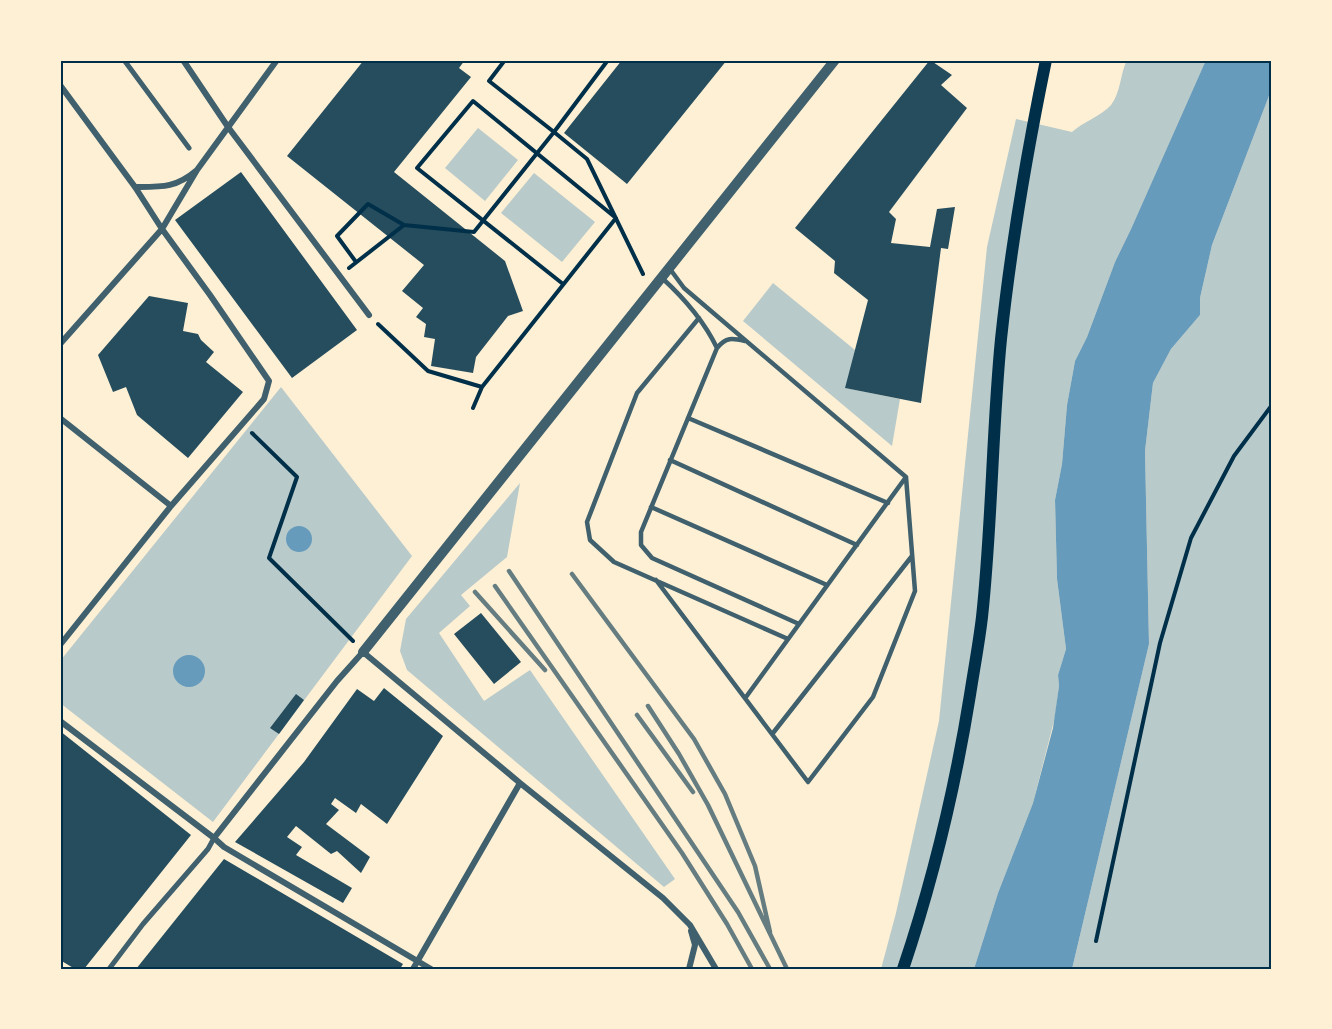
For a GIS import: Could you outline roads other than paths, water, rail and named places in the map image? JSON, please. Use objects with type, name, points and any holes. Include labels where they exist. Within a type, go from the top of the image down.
[{"type":"main road","points":[[903,969],[949,807],[976,657],[985,579],[994,416],[1011,258],[1046,60]]},
{"type":"street","points":[[124,60],[189,148]]},
{"type":"street","points":[[183,60],[228,127],[369,315]]},
{"type":"street","points":[[60,344],[162,229],[197,170],[277,60]]},
{"type":"street","points":[[110,969],[143,924],[208,849],[214,838],[337,681],[363,652],[835,60]]},
{"type":"street","points":[[60,85],[135,187],[269,381],[264,399],[171,506],[60,645]]},
{"type":"street","points":[[135,187],[165,187],[186,180],[197,170]]},
{"type":"street","points":[[60,418],[171,506]]},
{"type":"street","points":[[363,652],[663,898],[690,925],[716,969]]},
{"type":"street","points":[[60,721],[224,848],[431,969]]},
{"type":"street","points":[[413,969],[520,783]]},
{"type":"street","points":[[689,969],[695,945],[690,925]]},
{"type":"lane","points":[[656,580],[808,782],[873,697],[915,591],[906,477],[684,288],[670,269]]},
{"type":"lane","points":[[662,278],[680,294],[699,318],[717,348]]},
{"type":"lane","points":[[699,318],[637,393],[587,522],[590,540],[615,562],[788,639]]},
{"type":"lane","points":[[747,341],[732,338],[723,341],[717,348],[641,532],[642,545],[652,558],[799,624]]},
{"type":"lane","points":[[688,418],[888,503]]},
{"type":"lane","points":[[670,460],[857,545]]},
{"type":"lane","points":[[746,697],[906,477]]},
{"type":"lane","points":[[651,507],[827,585]]},
{"type":"lane","points":[[772,733],[912,556]]},
{"type":"water","points":[[1206,60],[1272,60],[1272,88],[1212,245],[1200,298],[1200,315],[1171,349],[1153,383],[1145,451],[1149,644],[1072,969],[974,969],[998,893],[1033,803],[1053,728],[1059,686],[1058,675],[1066,649],[1057,579],[1055,500],[1062,464],[1067,405],[1075,361],[1087,337],[1115,262]]},
{"type":"water","points":[[299,526],[308,530],[312,539],[308,548],[299,552],[290,548],[286,539],[290,530]]},
{"type":"water","points":[[189,655],[200,660],[205,671],[200,682],[189,687],[178,682],[173,671],[178,660]]},
{"type":"railway","points":[[509,571],[738,912],[770,969]]},
{"type":"railway","points":[[572,574],[694,739],[725,794],[755,866],[770,932]]},
{"type":"railway","points":[[495,586],[682,853],[727,924],[752,969]]},
{"type":"railway","points":[[475,592],[545,670]]},
{"type":"railway","points":[[648,706],[708,805],[787,969]]},
{"type":"railway","points":[[637,715],[693,792]]}]
